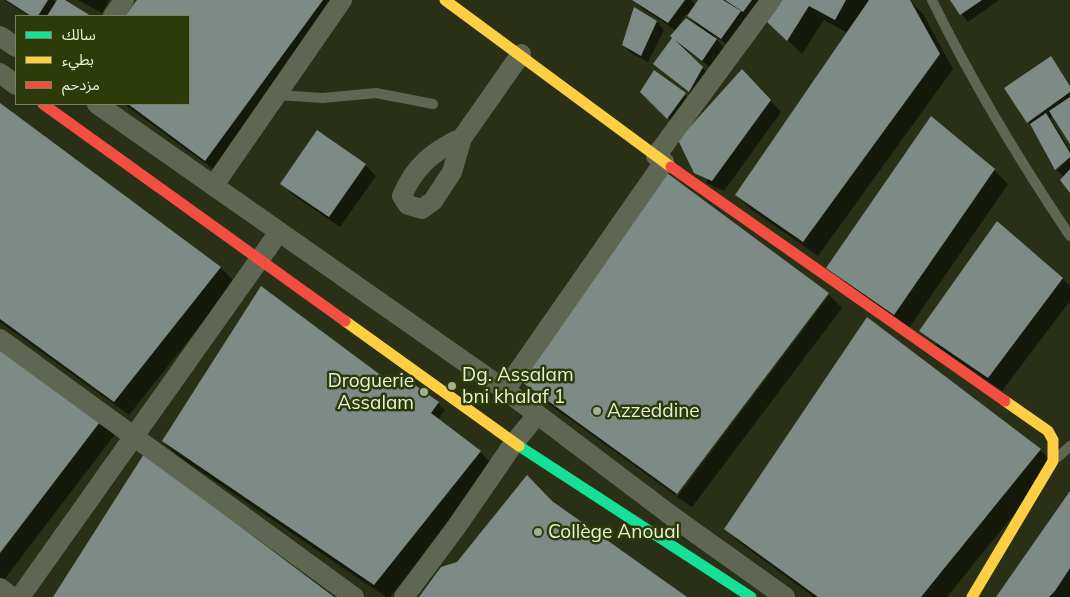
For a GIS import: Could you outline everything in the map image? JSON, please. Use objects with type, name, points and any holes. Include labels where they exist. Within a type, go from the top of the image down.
[{"type":"street","points":[[114,15],[124,0]]},
{"type":"street","points":[[214,185],[342,0]]},
{"type":"street","points":[[445,0],[521,54],[660,159],[857,299],[1028,416],[1050,436],[1053,440],[1053,461],[972,597]]},
{"type":"street","points":[[505,390],[660,159],[771,0]]},
{"type":"street","points":[[0,36],[15,46]]},
{"type":"street","points":[[462,138],[521,54]]},
{"type":"street","points":[[0,73],[15,84]]},
{"type":"street","points":[[45,105],[514,443],[752,597]]},
{"type":"street","points":[[98,105],[505,390],[673,517],[785,597]]},
{"type":"street","points":[[20,597],[279,232]]},
{"type":"street","points":[[0,339],[354,597]]},
{"type":"street","points":[[404,597],[457,526],[514,443],[537,414]]},
{"type":"street","points":[[0,588],[12,597]]},
{"type":"lane","points":[[932,0],[1005,135],[1070,236]]},
{"type":"lane","points":[[276,95],[323,98],[376,93],[433,104]]},
{"type":"lane","points":[[1053,461],[1070,446]]},
{"type":"building","points":[[6,0],[48,0],[39,15],[29,15]]},
{"type":"building","points":[[57,0],[65,0],[89,15],[48,15]]},
{"type":"building","points":[[137,0],[323,0],[205,161],[129,105],[190,105],[190,15],[126,15]]},
{"type":"building","points":[[632,0],[685,0],[668,23]]},
{"type":"building","points":[[698,0],[723,0],[741,11],[721,39],[687,16]]},
{"type":"building","points":[[725,0],[752,0],[743,12]]},
{"type":"building","points":[[782,0],[846,0],[835,20],[809,6],[787,41],[767,22]]},
{"type":"building","points":[[869,0],[910,0],[940,54],[803,242],[735,195]]},
{"type":"building","points":[[950,0],[982,0],[960,15]]},
{"type":"building","points":[[634,7],[657,21],[641,56],[622,45]]},
{"type":"building","points":[[686,18],[717,39],[702,61],[675,40],[703,67],[689,92],[653,64],[672,38],[670,36]]},
{"type":"building","points":[[1051,56],[1070,86],[1070,92],[1027,123],[1004,88]]},
{"type":"building","points":[[742,69],[771,100],[712,181],[694,173],[678,140]]},
{"type":"building","points":[[654,70],[686,93],[667,119],[640,92]]},
{"type":"building","points":[[1070,97],[1070,144],[1049,111]]},
{"type":"building","points":[[0,103],[221,267],[114,402],[0,319]]},
{"type":"building","points":[[1046,113],[1070,153],[1070,157],[1055,170],[1030,124]]},
{"type":"building","points":[[931,116],[995,169],[894,315],[826,268]]},
{"type":"building","points":[[317,130],[366,164],[329,217],[280,184]]},
{"type":"building","points":[[1070,169],[1070,193],[1060,180]]},
{"type":"building","points":[[667,173],[829,293],[677,494],[519,380]]},
{"type":"building","points":[[997,221],[1063,278],[988,378],[919,331]]},
{"type":"building","points":[[261,286],[398,388],[405,378],[439,402],[431,413],[481,451],[374,585],[162,441]]},
{"type":"building","points":[[867,317],[1041,449],[921,597],[818,597],[724,529]]},
{"type":"building","points":[[0,348],[103,418],[0,553]]},
{"type":"building","points":[[144,454],[334,597],[53,597]]},
{"type":"building","name":"Collège Anoual","points":[[527,475],[552,501],[687,597],[419,597],[441,567],[457,562]]},
{"type":"building","points":[[1070,491],[1070,568],[1055,591],[1049,597],[996,597]]},
{"type":"traffic: fast","points":[[519,446],[751,597]]},
{"type":"traffic: slow","points":[[445,0],[671,167]]},
{"type":"traffic: slow","points":[[345,321],[519,446]]},
{"type":"traffic: slow","points":[[972,597],[1053,461],[1053,440],[1048,431],[1005,401]]},
{"type":"traffic: jam","points":[[44,105],[345,321]]},
{"type":"traffic: jam","points":[[671,167],[1005,401]]},
{"type":"place","name":"Dg. Assalam bni khalaf 1","points":[[452,386]]},
{"type":"place","name":"Droguerie Assalam","points":[[424,392]]},
{"type":"place","name":"Azzeddine","points":[[597,411]]},
{"type":"place","name":"Collège Anoual","points":[[538,532]]}]
